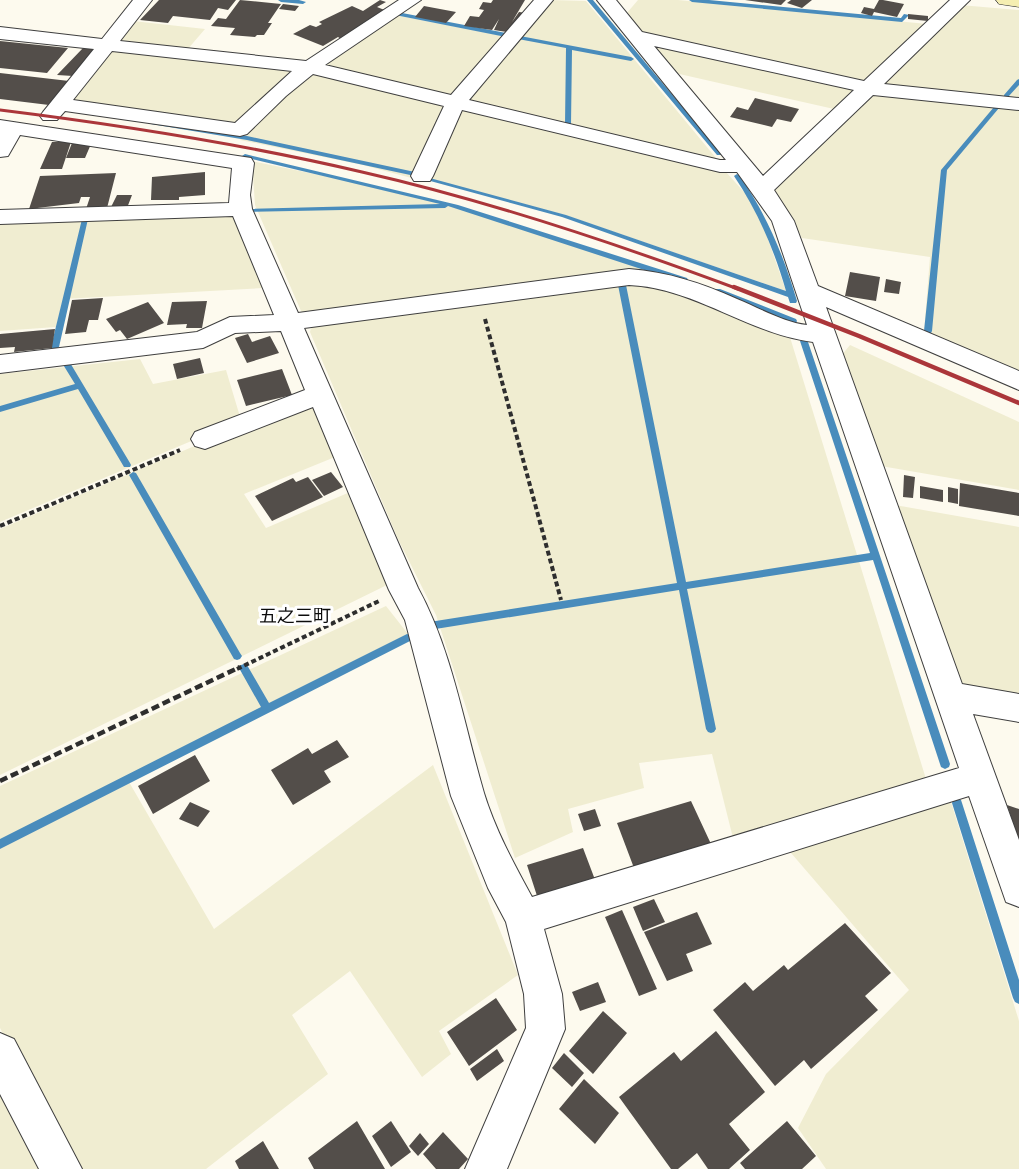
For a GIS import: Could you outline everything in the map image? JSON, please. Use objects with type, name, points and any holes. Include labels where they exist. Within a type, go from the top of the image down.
[{"type":"main road","points":[[1006,0],[1019,1]]},
{"type":"street","points":[[36,131],[144,0]]},
{"type":"street","points":[[60,104],[240,130],[260,108],[307,67],[412,0]]},
{"type":"street","points":[[422,176],[456,102],[544,0]]},
{"type":"street","points":[[606,0],[762,189],[783,221],[1019,890]]},
{"type":"street","points":[[762,189],[961,0]]},
{"type":"street","points":[[0,33],[307,67],[720,166],[741,166]]},
{"type":"street","points":[[636,36],[879,90],[1019,104]]},
{"type":"street","points":[[0,151],[7,127],[243,163],[239,195],[241,209],[404,590],[420,620],[468,796],[501,876],[523,918],[543,994],[546,1029],[486,1169]]},
{"type":"street","points":[[0,217],[241,209]]},
{"type":"street","points":[[0,364],[203,340],[230,325],[291,322],[629,277],[651,277],[681,284],[792,330],[822,335]]},
{"type":"street","points":[[809,291],[1019,381]]},
{"type":"street","points":[[206,439],[320,394]]},
{"type":"street","points":[[952,696],[1019,708]]},
{"type":"street","points":[[523,918],[981,777]]},
{"type":"street","points":[[0,1053],[61,1169]]},
{"type":"path","points":[[479,298],[561,600]]},
{"type":"path","points":[[0,526],[206,439]]},
{"type":"path","points":[[0,782],[404,590]]},
{"type":"shaded area","points":[[550,0],[586,1],[716,158],[710,160],[465,103]]},
{"type":"shaded area","points":[[638,0],[678,0],[927,24],[867,82],[642,35],[626,14]]},
{"type":"shaded area","points":[[960,5],[1019,10],[1019,102],[874,86]]},
{"type":"shaded area","points":[[395,15],[508,37],[456,97],[320,67]]},
{"type":"shaded area","points":[[133,21],[205,29],[187,50],[115,43]]},
{"type":"shaded area","points":[[649,42],[856,87],[834,109],[675,73]]},
{"type":"shaded area","points":[[110,48],[296,69],[240,124],[231,125],[69,101]]},
{"type":"shaded area","points":[[308,71],[446,104],[415,179],[363,165],[240,140],[263,111]]},
{"type":"shaded area","points":[[867,92],[1019,107],[1019,376],[924,332],[930,257],[802,238],[770,185]]},
{"type":"shaded area","points":[[460,108],[725,171],[745,193],[762,222],[786,291],[565,215],[426,178]]},
{"type":"shaded area","points":[[252,161],[363,184],[456,207],[663,275],[310,317],[301,311],[255,205]]},
{"type":"shaded area","points":[[224,215],[236,218],[263,288],[63,299],[56,327],[0,331],[0,224]]},
{"type":"shaded area","points":[[642,280],[789,334],[926,779],[734,842],[712,754],[639,763],[644,788],[568,809],[573,832],[515,858],[436,615],[398,539],[310,332],[312,324]]},
{"type":"shaded area","points":[[850,345],[1019,422],[1019,490],[881,466],[841,356]]},
{"type":"shaded area","points":[[140,359],[153,384],[226,370],[241,420],[0,522],[0,374]]},
{"type":"shaded area","points":[[309,397],[335,457],[244,494],[266,528],[350,492],[389,584],[0,775],[0,529]]},
{"type":"shaded area","points":[[895,505],[1019,527],[1019,701],[972,691],[958,679]]},
{"type":"shaded area","points":[[386,606],[412,639],[129,782],[214,929],[433,765],[518,975],[439,1031],[451,1054],[422,1077],[350,971],[292,1015],[328,1074],[206,1169],[74,1169],[0,1028],[0,786]]},
{"type":"shaded area","points":[[950,799],[1019,1021],[1019,1169],[826,1169],[798,1128],[826,1074],[909,990],[785,846]]},
{"type":"shaded area","points":[[0,1083],[44,1169],[0,1169]]},
{"type":"building","points":[[159,0],[236,0],[228,10],[218,8],[210,20],[173,16],[168,23],[140,20]]},
{"type":"building","points":[[240,0],[281,4],[268,23],[272,23],[264,35],[255,37],[230,35],[235,28],[211,26],[218,18],[226,19]]},
{"type":"building","points":[[380,0],[386,2],[377,7],[387,11],[341,39],[338,37],[323,46],[293,34],[310,25],[316,27],[322,24],[319,22],[352,6],[363,11]]},
{"type":"building","points":[[493,0],[525,0],[512,22],[519,12],[527,13],[513,33],[494,30],[499,19],[492,30],[464,26],[470,16],[479,17],[484,10],[479,9],[483,2],[491,3]]},
{"type":"building","points":[[745,0],[786,0],[781,5]]},
{"type":"building","points":[[791,0],[812,0],[802,8],[787,3]]},
{"type":"building","points":[[879,0],[904,4],[897,17],[874,12],[872,16],[861,13],[864,7],[874,9]]},
{"type":"building","points":[[283,4],[299,6],[295,11],[279,9]]},
{"type":"building","points":[[424,6],[456,12],[446,23],[415,17]]},
{"type":"building","points":[[908,14],[928,16],[928,21],[908,19]]},
{"type":"building","points":[[0,41],[68,48],[47,73],[0,68]]},
{"type":"building","points":[[83,48],[96,49],[73,76],[57,75]]},
{"type":"building","points":[[0,73],[69,81],[49,105],[0,99]]},
{"type":"building","points":[[755,98],[799,109],[791,122],[777,119],[772,127],[730,117],[737,107],[748,110]]},
{"type":"building","points":[[52,142],[71,142],[62,169],[40,169]]},
{"type":"building","points":[[72,143],[91,144],[85,158],[66,158]]},
{"type":"building","points":[[205,172],[205,195],[179,197],[179,200],[151,200],[152,177]]},
{"type":"building","points":[[116,173],[107,208],[86,209],[90,197],[81,197],[79,203],[29,209],[40,176]]},
{"type":"building","points":[[117,195],[132,195],[127,208],[111,207]]},
{"type":"building","points":[[850,272],[880,277],[876,301],[845,296]]},
{"type":"building","points":[[886,279],[901,282],[899,294],[884,292]]},
{"type":"building","points":[[103,298],[98,320],[89,320],[86,332],[65,334],[72,300]]},
{"type":"building","points":[[207,301],[202,328],[186,328],[187,324],[167,325],[172,302]]},
{"type":"building","points":[[148,302],[164,323],[127,339],[120,330],[116,332],[106,319]]},
{"type":"building","points":[[55,329],[52,348],[14,352],[15,347],[0,348],[0,334]]},
{"type":"building","points":[[248,334],[252,342],[270,336],[279,353],[247,363],[235,338]]},
{"type":"building","points":[[200,358],[204,373],[177,379],[173,364]]},
{"type":"building","points":[[282,369],[292,395],[246,406],[237,380]]},
{"type":"building","points":[[331,472],[343,487],[324,496],[312,480]]},
{"type":"building","points":[[904,475],[915,477],[913,498],[903,497]]},
{"type":"building","points":[[308,477],[323,497],[272,521],[255,496],[293,478],[296,482]]},
{"type":"building","points":[[960,483],[1019,493],[1019,516],[959,506]]},
{"type":"building","points":[[920,486],[943,490],[943,502],[920,498]]},
{"type":"building","points":[[948,487],[958,489],[958,504],[948,502]]},
{"type":"building","points":[[337,740],[349,757],[324,771],[331,782],[293,805],[271,770],[308,748],[312,754]]},
{"type":"building","points":[[195,755],[210,781],[153,814],[138,786]]},
{"type":"building","points":[[691,801],[711,844],[634,868],[617,823]]},
{"type":"building","points":[[190,802],[210,811],[198,827],[179,819]]},
{"type":"building","points":[[1007,805],[1019,809],[1019,840]]},
{"type":"building","points":[[595,809],[601,826],[584,831],[578,814]]},
{"type":"building","points":[[583,848],[597,885],[539,902],[527,865]]},
{"type":"building","points":[[654,899],[665,922],[643,931],[633,907]]},
{"type":"building","points":[[622,910],[657,989],[639,996],[605,917]]},
{"type":"building","points":[[697,912],[712,944],[686,954],[693,971],[667,981],[644,932]]},
{"type":"building","points":[[845,923],[891,973],[865,996],[878,1010],[811,1069],[804,1060],[775,1086],[713,1010],[745,982],[753,991],[784,965],[788,970]]},
{"type":"building","points":[[598,982],[606,1002],[580,1011],[572,992]]},
{"type":"building","points":[[496,998],[517,1030],[469,1066],[447,1032]]},
{"type":"building","points":[[603,1011],[627,1033],[593,1074],[569,1051]]},
{"type":"building","points":[[716,1031],[765,1092],[729,1124],[750,1150],[729,1169],[708,1169],[697,1153],[678,1169],[671,1169],[619,1097],[674,1052],[681,1061]]},
{"type":"building","points":[[497,1049],[504,1061],[477,1081],[470,1069]]},
{"type":"building","points":[[564,1053],[584,1073],[572,1087],[552,1068]]},
{"type":"building","points":[[584,1079],[619,1113],[595,1144],[559,1109]]},
{"type":"building","points":[[357,1121],[385,1169],[314,1169],[308,1158]]},
{"type":"building","points":[[391,1121],[411,1152],[391,1167],[372,1136]]},
{"type":"building","points":[[787,1121],[816,1156],[802,1169],[745,1169],[740,1163]]},
{"type":"building","points":[[443,1132],[468,1159],[459,1169],[436,1169],[423,1154]]},
{"type":"building","points":[[420,1133],[429,1144],[418,1156],[409,1146]]},
{"type":"building","points":[[263,1141],[279,1169],[239,1169],[235,1161]]},
{"type":"waterway","points":[[281,0],[303,2]]},
{"type":"waterway","points":[[590,0],[719,154]]},
{"type":"waterway","points":[[692,0],[902,20],[906,15]]},
{"type":"waterway","points":[[397,14],[506,35]]},
{"type":"waterway","points":[[520,38],[631,59]]},
{"type":"waterway","points":[[568,124],[569,48]]},
{"type":"waterway","points":[[1006,96],[1019,81]]},
{"type":"waterway","points":[[928,331],[944,170],[996,108]]},
{"type":"waterway","points":[[153,123],[247,138],[415,174]]},
{"type":"waterway","points":[[245,156],[456,206],[684,280]]},
{"type":"waterway","points":[[737,176],[771,236],[793,301]]},
{"type":"waterway","points":[[426,179],[564,216],[791,295]]},
{"type":"waterway","points":[[246,211],[445,206]]},
{"type":"waterway","points":[[55,347],[85,219]]},
{"type":"waterway","points":[[622,285],[682,586]]},
{"type":"waterway","points":[[717,291],[793,321]]},
{"type":"waterway","points":[[804,341],[945,764]]},
{"type":"waterway","points":[[63,358],[127,465]]},
{"type":"waterway","points":[[0,409],[79,386]]},
{"type":"waterway","points":[[133,475],[237,656]]},
{"type":"waterway","points":[[682,586],[875,556]]},
{"type":"waterway","points":[[423,627],[682,586]]},
{"type":"waterway","points":[[682,586],[711,729]]},
{"type":"waterway","points":[[267,709],[407,638]]},
{"type":"waterway","points":[[244,668],[267,709]]},
{"type":"waterway","points":[[0,844],[267,709]]},
{"type":"waterway","points":[[957,803],[1019,998]]},
{"type":"railway","points":[[0,110],[227,144],[410,183],[552,224],[738,289]]},
{"type":"railway","points":[[734,287],[1019,403]]},
{"type":"district","name":"五之三町","points":[[295,615]]}]
